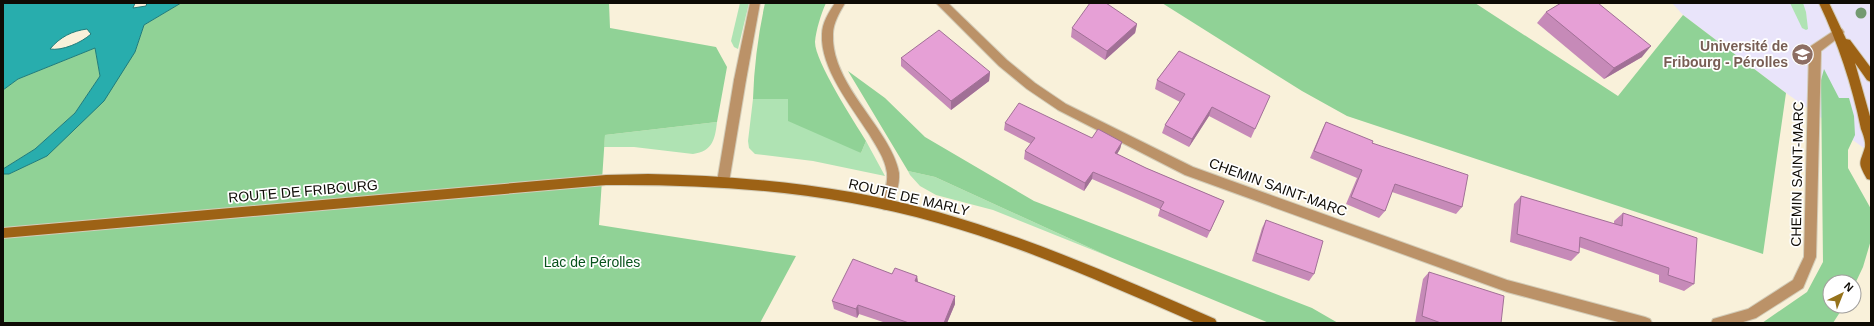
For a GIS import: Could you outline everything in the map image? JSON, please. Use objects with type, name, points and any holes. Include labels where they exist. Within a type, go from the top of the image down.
[{"type":"main road","points":[[1824,3],[1838,32],[1858,92],[1871,146],[1867,153],[1866,161],[1871,175]]},
{"type":"main road","points":[[1838,32],[1871,77]]},
{"type":"main road","name":"ROUTE DE MARLY","points":[[606,180],[658,178],[723,182],[781,188],[886,205],[938,217],[1065,261],[1210,323]]},
{"type":"main road","name":"ROUTE DE FRIBOURG","points":[[3,233],[606,180]]},
{"type":"street","points":[[723,182],[754,3]]},
{"type":"street","points":[[840,3],[833,15],[827,33],[831,59],[836,72],[882,145],[892,169],[892,184],[886,205]]},
{"type":"street","name":"CHEMIN SAINT-MARC","points":[[941,3],[1004,63],[1062,107],[1189,171],[1507,286],[1645,323]]},
{"type":"street","name":"CHEMIN SAINT-MARC","points":[[1718,323],[1751,314],[1798,284],[1810,257],[1815,49],[1838,32]]},
{"type":"shaded area","name":"Université de Fribourg - Pérolles","points":[[1672,3],[1871,3],[1871,153],[1786,93],[1683,15]]},
{"type":"green space","name":"Lac de Pérolles","points":[[181,3],[609,3],[610,28],[716,47],[727,67],[717,122],[605,135],[599,225],[796,256],[760,323],[3,323],[3,174],[9,174],[47,156],[135,52],[144,25]]},
{"type":"green space","points":[[740,3],[749,3],[738,49],[734,47],[731,41]]},
{"type":"green space","points":[[765,3],[826,3],[816,32],[815,42],[817,51],[821,63],[836,92],[866,141],[861,153],[788,121],[788,99],[753,99],[754,75],[760,27]]},
{"type":"green space","points":[[1162,3],[1475,3],[1618,96],[1683,15],[1786,93],[1763,254],[1347,116],[1302,91]]},
{"type":"green space","points":[[1790,3],[1803,3],[1806,12],[1808,29],[1806,30],[1802,28]]},
{"type":"green space","points":[[95,48],[100,76],[75,113],[35,149],[3,169],[3,90],[18,79]]},
{"type":"green space","points":[[1824,69],[1839,98],[1849,98],[1854,116],[1855,135],[1848,150],[1848,168],[1871,209],[1871,240],[1860,274],[1822,274],[1822,314],[1839,314],[1833,323],[1762,323],[1807,292],[1823,262],[1821,80]]},
{"type":"green space","points":[[848,71],[885,98],[925,137],[1034,201],[1312,308],[1338,323],[1269,323],[1110,257],[935,177],[908,171]]},
{"type":"green space","points":[[753,99],[789,99],[861,153],[866,141],[885,176],[813,161],[755,154],[749,148],[748,141]]},
{"type":"green space","points":[[717,122],[714,139],[709,147],[693,154],[634,147],[604,147],[605,135]]},
{"type":"green space","points":[[908,171],[935,177],[1110,257],[993,210],[936,195],[920,186]]},
{"type":"water","points":[[3,3],[135,3],[133,8],[146,6],[147,3],[181,3],[144,25],[135,52],[104,101],[47,156],[9,174],[3,174],[3,169],[35,149],[75,113],[100,76],[95,48],[18,79],[3,90]],"holes":[[[87,29],[91,34],[71,46],[60,49],[50,49],[62,38],[76,31]]]},
{"type":"building","points":[[1090,3],[1106,3],[1137,24],[1107,51],[1072,28]]},
{"type":"building","points":[[1561,3],[1598,3],[1651,46],[1614,68],[1546,12]]},
{"type":"building","points":[[939,30],[990,72],[951,101],[901,58]]},
{"type":"building","points":[[1179,51],[1270,96],[1255,129],[1212,107],[1192,139],[1165,125],[1185,94],[1157,80]]},
{"type":"building","points":[[1019,103],[1092,138],[1098,129],[1122,142],[1115,153],[1146,168],[1224,201],[1210,231],[1160,209],[1164,202],[1093,172],[1085,183],[1025,151],[1035,138],[1005,123]]},
{"type":"building","points":[[1326,122],[1373,141],[1372,143],[1468,175],[1462,207],[1395,184],[1385,211],[1351,197],[1362,170],[1314,151]]},
{"type":"building","points":[[1521,196],[1622,226],[1623,213],[1697,238],[1694,284],[1668,275],[1669,268],[1580,237],[1579,253],[1517,234]]},
{"type":"building","points":[[1266,220],[1323,241],[1314,274],[1256,253]]},
{"type":"building","points":[[853,259],[892,274],[895,268],[917,276],[915,281],[955,296],[944,323],[909,323],[858,305],[856,309],[832,301]]},
{"type":"building","points":[[1429,272],[1504,296],[1501,323],[1441,323],[1422,316]]},
{"type":"place","name":"Université de Fribourg - Pérolles","points":[[1803,54]]}]
